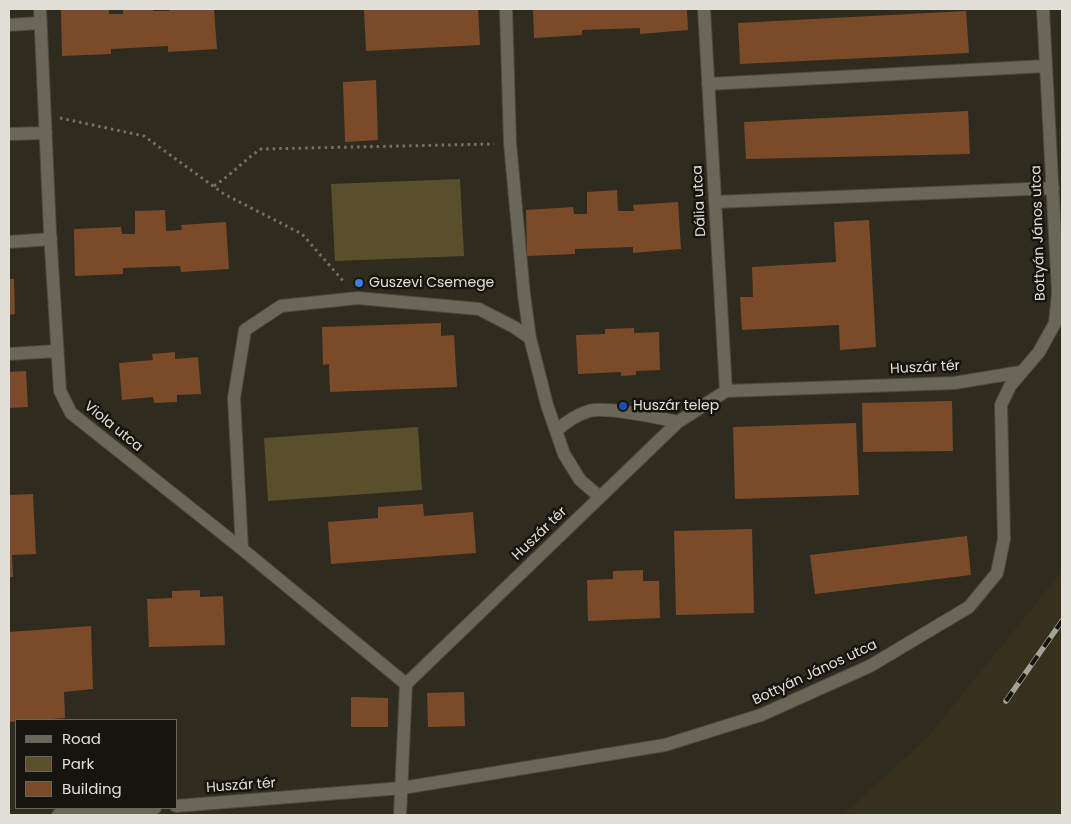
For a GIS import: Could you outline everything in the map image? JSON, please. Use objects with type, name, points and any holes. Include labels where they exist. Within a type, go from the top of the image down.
[{"type":"street","name":"Viola utca","points":[[40,9],[44,115],[60,391],[71,413],[406,684]]},
{"type":"street","points":[[506,9],[510,143],[524,295],[530,338],[547,406],[564,454],[580,480],[600,497]]},
{"type":"street","name":"Dália utca","points":[[704,9],[726,391]]},
{"type":"street","name":"Bottyán János utca","points":[[402,788],[666,746],[761,715],[870,666],[970,607],[997,573],[1004,540],[1001,405],[1010,386],[1039,352],[1055,323],[1058,293],[1043,9]]},
{"type":"street","points":[[9,25],[40,23]]},
{"type":"street","points":[[708,84],[1046,66]]},
{"type":"street","points":[[9,134],[46,132]]},
{"type":"street","points":[[715,202],[1053,188]]},
{"type":"street","points":[[9,242],[51,239]]},
{"type":"street","points":[[242,550],[234,398],[245,330],[281,306],[358,298],[479,309],[514,327],[530,338]]},
{"type":"street","points":[[9,354],[57,351]]},
{"type":"street","name":"Huszár tér","points":[[406,684],[678,422],[726,391],[954,383],[1021,372]]},
{"type":"street","points":[[556,431],[569,420],[590,410],[640,414],[678,422]]},
{"type":"street","points":[[400,815],[406,684]]},
{"type":"street","name":"Huszár tér","points":[[178,806],[402,788]]},
{"type":"street","points":[[58,815],[141,809]]},
{"type":"path","points":[[44,115],[144,136],[224,194],[302,234],[358,298]]},
{"type":"path","points":[[214,186],[261,149],[510,143]]},
{"type":"shaded area","points":[[1062,571],[1062,815],[843,815],[928,737]]},
{"type":"green space","points":[[460,179],[464,256],[335,261],[331,184]]},
{"type":"green space","points":[[418,427],[422,490],[268,501],[264,438]]},
{"type":"building","points":[[109,9],[109,14],[123,14],[123,9],[169,11],[169,9],[214,9],[217,49],[168,52],[168,46],[111,49],[111,54],[62,56],[61,10]]},
{"type":"building","points":[[364,9],[478,9],[480,45],[366,51]]},
{"type":"building","points":[[533,9],[687,9],[688,30],[640,34],[640,28],[582,30],[582,35],[534,38]]},
{"type":"building","points":[[966,11],[969,53],[740,64],[738,23]]},
{"type":"building","points":[[376,80],[378,140],[345,142],[343,82]]},
{"type":"building","points":[[968,111],[970,154],[746,159],[744,122]]},
{"type":"building","points":[[617,190],[618,211],[634,211],[633,205],[678,202],[681,249],[633,253],[633,247],[575,249],[575,254],[527,256],[526,210],[573,207],[574,214],[587,214],[587,192]]},
{"type":"building","points":[[165,210],[166,231],[182,230],[181,225],[226,222],[229,269],[181,272],[180,266],[123,268],[123,274],[75,276],[74,229],[121,227],[122,234],[135,234],[135,211]]},
{"type":"building","points":[[869,220],[876,347],[840,350],[839,325],[742,330],[740,297],[753,297],[752,267],[836,262],[834,222]]},
{"type":"building","points":[[9,279],[14,279],[15,314],[9,315]]},
{"type":"building","points":[[441,323],[441,336],[454,335],[457,387],[330,392],[329,364],[323,365],[322,327]]},
{"type":"building","points":[[634,328],[634,333],[659,332],[660,370],[636,371],[636,375],[621,376],[621,372],[578,374],[576,335],[605,334],[605,329]]},
{"type":"building","points":[[175,352],[175,359],[198,357],[201,394],[177,395],[177,402],[154,403],[153,397],[122,400],[119,363],[153,360],[152,354]]},
{"type":"building","points":[[26,371],[28,407],[9,408],[9,372]]},
{"type":"building","points":[[952,401],[953,451],[863,452],[862,403]]},
{"type":"building","points":[[856,423],[859,495],[735,499],[733,427]]},
{"type":"building","points":[[33,494],[36,554],[12,555],[13,577],[9,577],[9,495]]},
{"type":"building","points":[[423,504],[424,516],[473,512],[476,553],[331,564],[328,522],[378,518],[378,507]]},
{"type":"building","points":[[752,529],[754,613],[676,615],[674,531]]},
{"type":"building","points":[[967,536],[971,575],[815,594],[810,555]]},
{"type":"building","points":[[643,570],[643,581],[659,581],[660,618],[588,621],[587,580],[613,579],[613,571]]},
{"type":"building","points":[[200,590],[200,597],[223,596],[225,645],[149,647],[147,599],[172,598],[172,591]]},
{"type":"building","points":[[91,626],[93,689],[64,692],[65,718],[15,719],[15,722],[9,722],[9,632]]},
{"type":"building","points":[[464,692],[465,726],[428,727],[427,693]]},
{"type":"building","points":[[351,697],[388,698],[388,727],[351,727]]},
{"type":"railway","points":[[1006,701],[1062,621]]},
{"type":"place","name":"Guszevi Csemege","points":[[359,283]]},
{"type":"place","name":"Huszár telep","points":[[623,406]]}]
